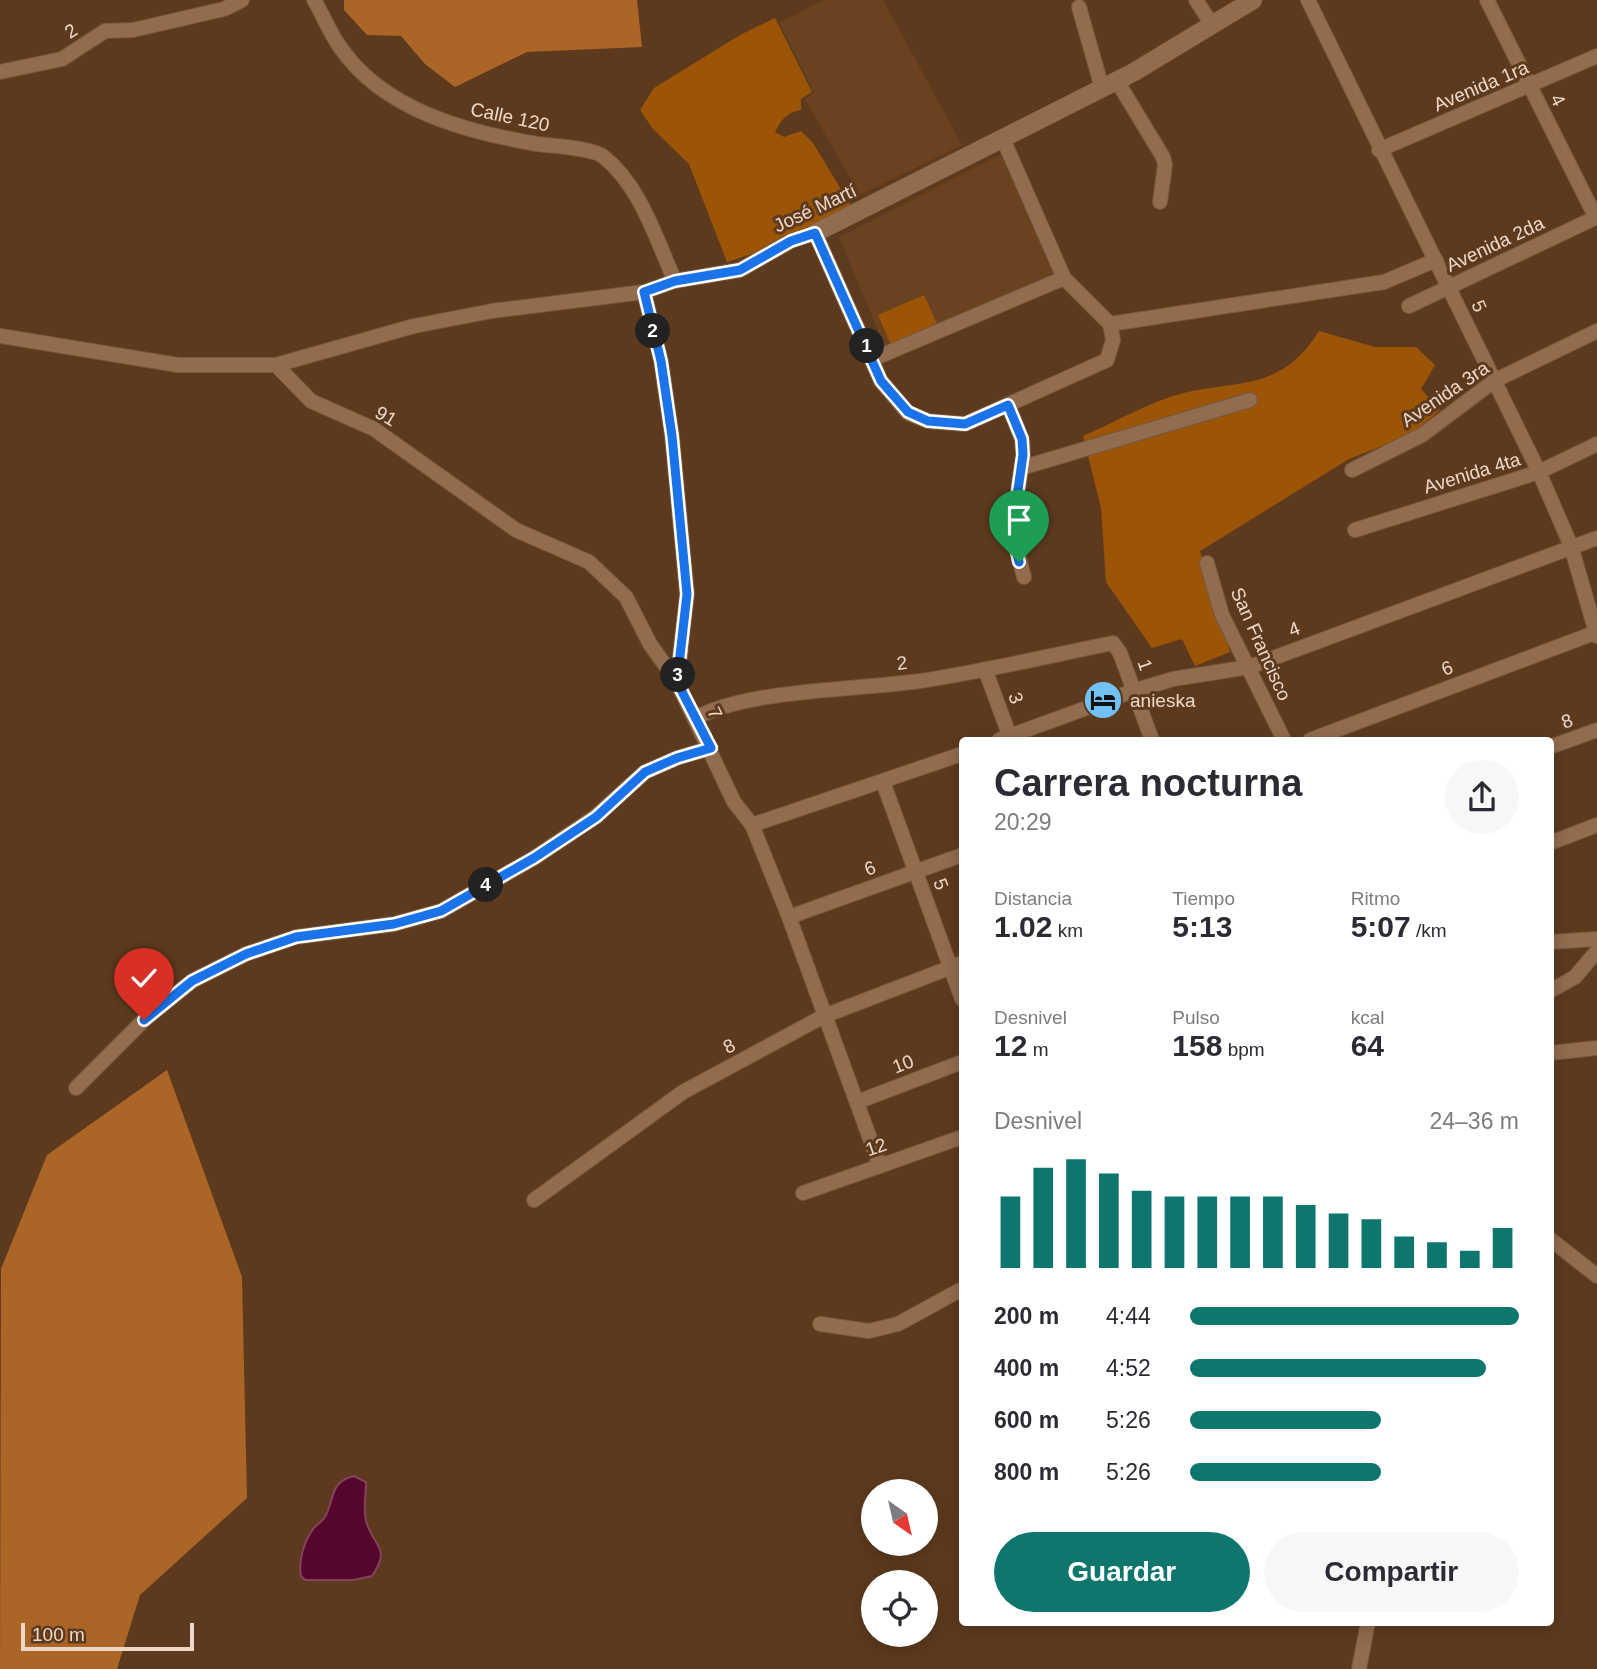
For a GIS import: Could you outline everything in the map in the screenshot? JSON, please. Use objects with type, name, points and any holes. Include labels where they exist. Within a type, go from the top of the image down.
[{"type":"street","name":"2","points":[[0,72],[62,59],[105,31],[133,30],[224,9],[242,0]]},
{"type":"street","name":"Calle 120","points":[[314,0],[340,48],[379,87],[406,105],[466,129],[502,138],[601,154],[623,174],[635,194],[675,281]]},
{"type":"street","points":[[1196,0],[1211,23]]},
{"type":"street","name":"José Martí","points":[[275,365],[440,321],[492,311],[644,292],[675,281],[740,270],[791,241],[815,233],[1110,84],[1253,0]]},
{"type":"street","name":"5","points":[[1308,0],[1379,150],[1539,472],[1572,545],[1597,633]]},
{"type":"street","name":"4","points":[[1488,0],[1596,217]]},
{"type":"street","points":[[1079,7],[1110,84],[1163,158],[1165,164],[1160,202]]},
{"type":"street","name":"Avenida 1ra","points":[[1379,150],[1530,87],[1597,55]]},
{"type":"street","points":[[815,233],[881,381],[908,412],[928,421],[965,424],[1107,360],[1113,340],[1110,324],[1064,278],[1003,139]]},
{"type":"street","name":"Avenida 2da","points":[[1409,306],[1596,217]]},
{"type":"street","points":[[1110,324],[1384,282],[1436,260]]},
{"type":"street","points":[[873,359],[1064,278]]},
{"type":"street","points":[[644,292],[661,361],[670,424],[687,594],[677,682]]},
{"type":"street","name":"Avenida 3ra","points":[[1352,470],[1422,435],[1494,381],[1597,331]]},
{"type":"street","points":[[0,336],[178,365],[275,365]]},
{"type":"street","name":"91","points":[[275,365],[311,401],[374,429],[516,530],[590,562],[626,597],[650,644],[677,682]]},
{"type":"street","points":[[1021,468],[1250,400]]},
{"type":"street","points":[[1008,405],[1022,439],[1021,468],[1012,531],[1024,577]]},
{"type":"street","name":"Avenida 4ta","points":[[1355,530],[1539,472],[1597,444]]},
{"type":"street","name":"4","points":[[1012,737],[1133,691],[1173,679],[1249,667],[1572,545],[1597,538]]},
{"type":"street","name":"San Francisco","points":[[1208,563],[1222,614],[1283,737]]},
{"type":"street","name":"6","points":[[1318,737],[1597,633]]},
{"type":"street","name":"2","points":[[696,718],[712,709],[751,700],[920,681],[1113,643]]},
{"type":"street","name":"1","points":[[1113,643],[1151,737]]},
{"type":"street","name":"3","points":[[985,669],[1006,737]]},
{"type":"street","name":"7","points":[[677,682],[711,748],[734,802],[752,825],[789,917],[880,1166]]},
{"type":"street","name":"8","points":[[1554,746],[1597,730]]},
{"type":"street","points":[[76,1088],[144,1020],[192,981],[246,954],[296,937],[394,924],[441,911],[534,858],[596,817],[645,772],[677,758],[711,748]]},
{"type":"street","points":[[752,825],[959,755]]},
{"type":"street","name":"5","points":[[883,782],[916,872],[957,965]]},
{"type":"street","points":[[1554,841],[1597,825]]},
{"type":"street","name":"6","points":[[789,917],[959,856]]},
{"type":"street","points":[[1554,942],[1597,939]]},
{"type":"street","points":[[1554,989],[1575,977],[1597,951]]},
{"type":"street","name":"8","points":[[534,1200],[667,1101],[824,1016],[957,965]]},
{"type":"street","points":[[1554,1053],[1597,1048]]},
{"type":"street","name":"10","points":[[857,1102],[959,1063]]},
{"type":"street","name":"12","points":[[803,1193],[959,1138]]},
{"type":"street","points":[[1554,1242],[1597,1276]]},
{"type":"street","points":[[820,1324],[869,1331],[898,1324],[959,1291]]},
{"type":"street","points":[[1359,1668],[1367,1626]]},
{"type":"shaded area","points":[[344,0],[637,0],[642,47],[527,52],[455,87],[425,64],[401,36],[367,35],[344,10]]},
{"type":"shaded area","points":[[824,0],[883,0],[962,145],[860,195],[805,99],[814,93],[779,23]]},
{"type":"shaded area","points":[[775,18],[812,92],[801,99],[801,110],[785,117],[775,132],[784,137],[801,131],[813,143],[851,206],[791,241],[727,262],[689,164],[653,129],[640,110],[654,88],[740,35]]},
{"type":"shaded area","points":[[1002,154],[1059,274],[887,352],[839,237]]},
{"type":"shaded area","points":[[924,295],[937,324],[891,345],[878,315]]},
{"type":"shaded area","points":[[1319,331],[1375,347],[1416,347],[1435,365],[1421,389],[1440,410],[1410,435],[1349,459],[1200,551],[1230,652],[1195,666],[1182,639],[1152,648],[1106,582],[1101,508],[1083,436],[1167,398],[1269,376],[1287,367]]},
{"type":"shaded area","points":[[167,1070],[242,1277],[247,1498],[140,1595],[117,1669],[0,1669],[1,1269],[47,1155]]},
{"type":"shaded area","points":[[354,1476],[366,1482],[365,1516],[381,1553],[378,1566],[372,1576],[353,1580],[305,1580],[301,1576],[300,1564],[307,1540],[325,1517],[336,1487],[340,1482]]},
{"type":"place","name":"anieska","points":[[1103,700]]},
{"type":"route","points":[[144,1020],[192,981],[246,954],[296,937],[394,924],[441,911],[534,858],[596,817],[645,772],[677,758],[711,748],[677,682],[687,594],[672,436],[661,361],[644,292],[675,281],[740,270],[791,241],[815,233],[881,381],[908,412],[928,421],[965,424],[1008,405],[1022,439],[1023,455],[1012,531],[1019,562]]}]
